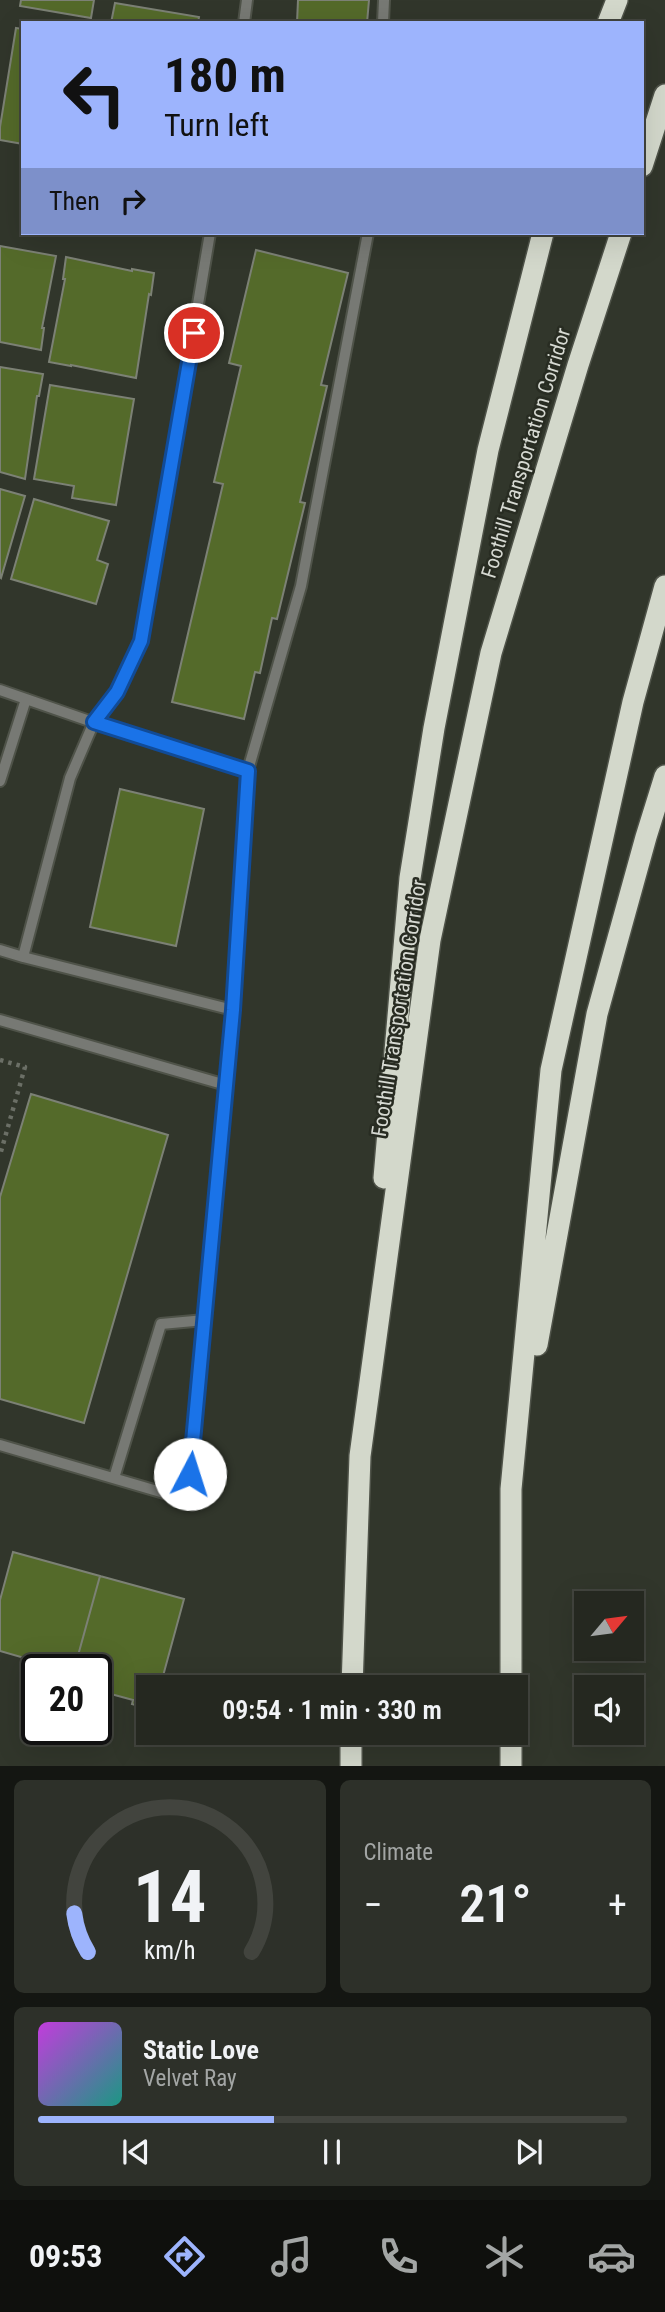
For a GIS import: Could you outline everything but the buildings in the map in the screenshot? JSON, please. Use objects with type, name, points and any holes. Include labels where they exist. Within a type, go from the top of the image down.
[{"type":"highway","points":[[609,21],[617,0]]},
{"type":"highway","points":[[644,160],[665,95]]},
{"type":"highway","points":[[360,1457],[410,878],[434,728],[488,450],[542,235]]},
{"type":"highway","name":"Foothill Transportation Corridor","points":[[352,1675],[360,1457],[430,940],[491,653],[620,235]]},
{"type":"highway","points":[[511,1675],[511,1489],[551,1070],[633,702],[665,586]]},
{"type":"highway","points":[[511,1489],[597,1014],[665,776]]},
{"type":"highway","points":[[351,1745],[351,1766]]},
{"type":"highway","points":[[511,1745],[511,1766]]},
{"type":"lane","points":[[244,21],[247,0]]},
{"type":"lane","points":[[383,21],[384,0]]},
{"type":"lane","points":[[23,957],[70,778],[94,722],[117,692],[141,641],[210,235]]},
{"type":"lane","points":[[0,1446],[188,1500],[233,1010],[248,771],[301,586],[368,235]]},
{"type":"lane","points":[[0,690],[248,771]]},
{"type":"lane","points":[[0,781],[3,763],[26,699]]},
{"type":"lane","points":[[0,950],[233,1010]]},
{"type":"lane","points":[[0,1020],[226,1085]]},
{"type":"lane","points":[[114,1478],[161,1324],[205,1320]]},
{"type":"path","points":[[0,1060],[25,1068],[0,1155]]},
{"type":"route","points":[[190,1474],[233,1010],[248,771],[94,722],[117,692],[141,641],[194,333]]}]
